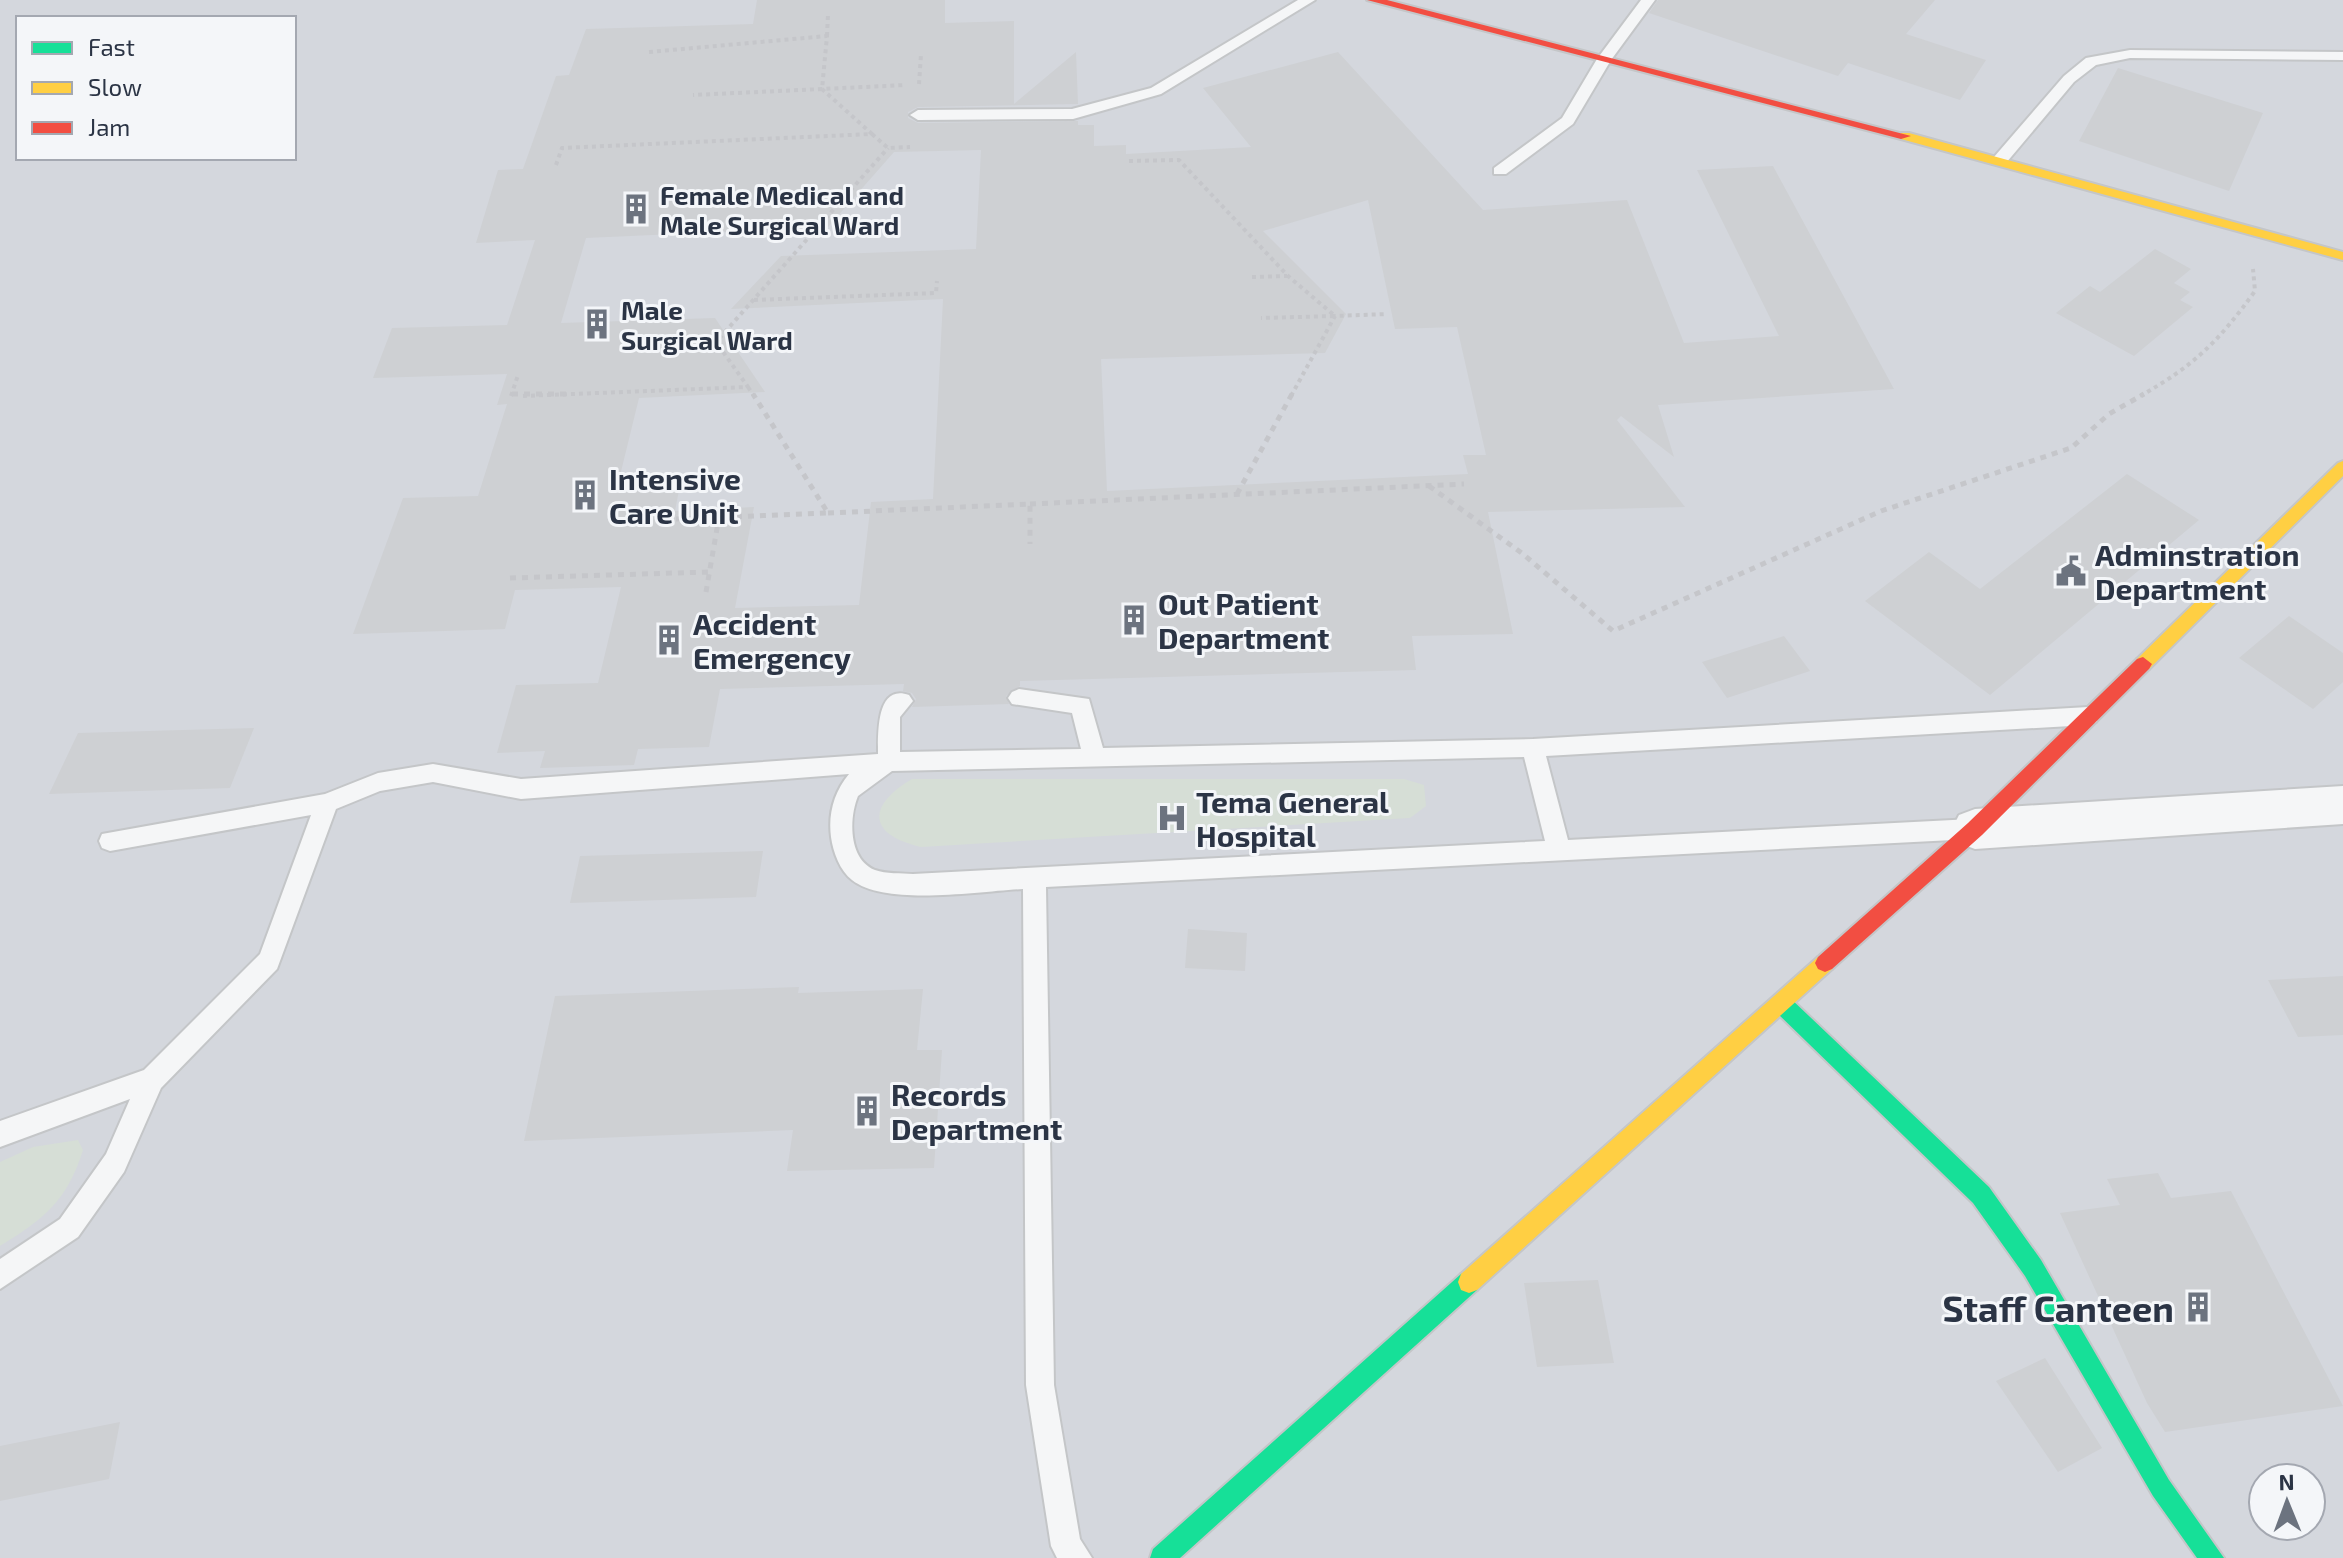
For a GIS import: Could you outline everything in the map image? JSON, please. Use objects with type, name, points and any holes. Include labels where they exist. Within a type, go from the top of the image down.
[{"type":"street","points":[[1373,0],[2000,160],[2343,256]]},
{"type":"street","points":[[1162,1558],[1975,829],[2343,467]]},
{"type":"street","points":[[1975,829],[2343,805]]},
{"type":"street","points":[[1782,1004],[1981,1195],[2033,1268],[2161,1488],[2212,1558]]},
{"type":"lane","points":[[918,115],[1073,114],[1156,91],[1308,0]]},
{"type":"lane","points":[[1500,171],[1568,121],[1604,59],[1648,0]]},
{"type":"lane","points":[[2000,160],[2069,79],[2091,61],[2130,54],[2343,56]]},
{"type":"lane","points":[[1019,698],[1081,705],[1094,756]]},
{"type":"lane","points":[[889,762],[889,714],[902,701]]},
{"type":"lane","points":[[110,841],[327,803],[378,782],[433,773],[521,789],[889,762],[1533,748],[2089,716]]},
{"type":"lane","points":[[1533,748],[1559,851]]},
{"type":"lane","points":[[889,762],[855,782],[842,806],[843,839],[849,859],[858,872],[876,881],[913,884],[1975,829]]},
{"type":"lane","points":[[0,1275],[69,1228],[115,1163],[152,1079],[269,961],[327,803]]},
{"type":"lane","points":[[1034,878],[1040,1385],[1066,1546],[1077,1558]]},
{"type":"lane","points":[[0,1134],[152,1079]]},
{"type":"path","points":[[822,89],[828,14]]},
{"type":"path","points":[[649,52],[827,36]]},
{"type":"path","points":[[919,85],[921,54]]},
{"type":"path","points":[[693,95],[933,84]]},
{"type":"path","points":[[556,165],[562,148],[872,134],[822,89]]},
{"type":"path","points":[[673,344],[716,342],[888,148]]},
{"type":"path","points":[[1129,161],[1179,160],[1288,276],[1335,316]]},
{"type":"path","points":[[795,192],[849,192]]},
{"type":"path","points":[[1429,486],[1523,554],[1613,631],[1881,511],[2071,448],[2109,414],[2173,378],[2222,337],[2255,291],[2250,230]]},
{"type":"path","points":[[1252,277],[1288,276]]},
{"type":"path","points":[[753,300],[936,293],[937,281]]},
{"type":"path","points":[[1261,318],[1387,314]]},
{"type":"path","points":[[1236,495],[1335,316]]},
{"type":"path","points":[[716,342],[828,513]]},
{"type":"path","points":[[518,375],[511,397],[748,387]]},
{"type":"path","points":[[676,519],[1464,484]]},
{"type":"path","points":[[1030,504],[1030,544]]},
{"type":"path","points":[[706,592],[719,517]]},
{"type":"path","points":[[510,578],[709,572]]},
{"type":"shaded area","name":"Tema General Hospital","points":[[0,0],[2343,0],[2343,1558],[0,1558]]},
{"type":"shaded area","points":[[912,779],[1404,779],[1424,785],[1426,806],[1410,818],[921,847],[891,835],[879,819],[887,799]]},
{"type":"shaded area","points":[[78,1140],[83,1150],[61,1196],[29,1227],[0,1246],[0,1162],[33,1147]]},
{"type":"building","points":[[757,0],[945,0],[945,23],[1014,21],[1014,104],[1076,52],[1078,104],[918,107],[908,112],[908,118],[918,123],[1078,121],[1078,125],[1094,125],[1094,146],[1126,145],[1126,154],[1251,147],[1203,88],[1338,52],[1483,210],[1627,200],[1684,343],[1779,336],[1697,170],[1773,166],[1894,389],[1658,405],[1674,457],[1621,416],[1617,420],[1685,507],[1488,512],[1513,634],[1412,636],[1416,670],[1020,681],[1020,686],[1006,696],[1009,704],[912,707],[916,699],[912,693],[903,691],[904,684],[720,689],[709,747],[638,749],[634,765],[540,768],[545,751],[497,753],[516,685],[598,683],[621,587],[515,590],[505,629],[353,634],[403,498],[478,496],[507,404],[497,405],[507,374],[373,378],[392,328],[507,325],[535,240],[476,243],[498,170],[523,169],[556,76],[569,75],[586,29],[753,24]],"holes":[[[981,150],[976,249],[781,256],[731,309],[943,299],[933,499],[871,502],[859,605],[735,608],[754,507],[675,511],[679,490],[616,492],[639,398],[765,392],[715,318],[561,323],[586,238],[828,227],[894,152]],[[1368,200],[1395,329],[1457,327],[1486,455],[1463,455],[1468,474],[1107,491],[1101,359],[1325,353],[1346,314],[1263,231]]]},
{"type":"building","points":[[1658,0],[1935,0],[1906,34],[1986,60],[1960,100],[1848,63],[1838,76],[1649,13]]},
{"type":"building","points":[[2118,68],[2263,113],[2229,191],[2079,141]]},
{"type":"building","points":[[2155,249],[2191,269],[2174,283],[2190,292],[2180,300],[2193,307],[2134,356],[2056,313],[2090,286],[2100,292]]},
{"type":"building","name":"Adminstration Department","points":[[2127,474],[2199,520],[1990,695],[1865,601],[1929,552],[1980,589]]},
{"type":"building","points":[[2289,616],[2343,653],[2343,682],[2313,709],[2239,658]]},
{"type":"building","points":[[1784,636],[1810,671],[1727,698],[1702,662]]},
{"type":"building","points":[[254,728],[230,788],[49,794],[78,733]]},
{"type":"building","points":[[763,851],[756,897],[570,903],[580,856]]},
{"type":"building","points":[[1188,929],[1247,933],[1245,971],[1185,968]]},
{"type":"building","points":[[2343,976],[2343,1035],[2298,1037],[2268,980]]},
{"type":"building","points":[[799,987],[798,993],[923,989],[917,1050],[942,1050],[934,1168],[787,1171],[793,1130],[524,1141],[555,996]]},
{"type":"building","name":"Staff Canteen","points":[[2158,1173],[2171,1198],[2231,1191],[2343,1406],[2165,1432],[2147,1403],[2060,1213],[2120,1205],[2107,1179]]},
{"type":"building","points":[[1598,1280],[1614,1363],[1537,1367],[1524,1283]]},
{"type":"building","points":[[2045,1358],[2102,1448],[2058,1472],[1996,1381]]},
{"type":"building","points":[[120,1422],[109,1479],[0,1501],[0,1446]]},
{"type":"traffic: fast","points":[[1782,1004],[1981,1195],[2033,1268],[2161,1488],[2212,1558]]},
{"type":"traffic: fast","points":[[1162,1558],[1469,1282]]},
{"type":"traffic: slow","points":[[1905,136],[2343,256]]},
{"type":"traffic: slow","points":[[2143,664],[2343,467]]},
{"type":"traffic: slow","points":[[1469,1282],[1825,963]]},
{"type":"traffic: jam","points":[[1373,0],[1905,136]]},
{"type":"traffic: jam","points":[[1825,963],[1975,829],[2143,664]]},
{"type":"place","name":"Female Medical and Male Surgical Ward","points":[[636,209]]},
{"type":"place","name":"Male Surgical Ward","points":[[597,324]]},
{"type":"place","name":"Intensive Care Unit","points":[[585,495]]},
{"type":"place","name":"Adminstration Department","points":[[2071,571]]},
{"type":"place","name":"Out Patient Department","points":[[1134,620]]},
{"type":"place","name":"Accident Emergency","points":[[669,640]]},
{"type":"place","name":"Tema General Hospital","points":[[1172,818]]},
{"type":"place","name":"Records Department","points":[[867,1111]]},
{"type":"place","name":"Staff Canteen","points":[[2198,1307]]}]
